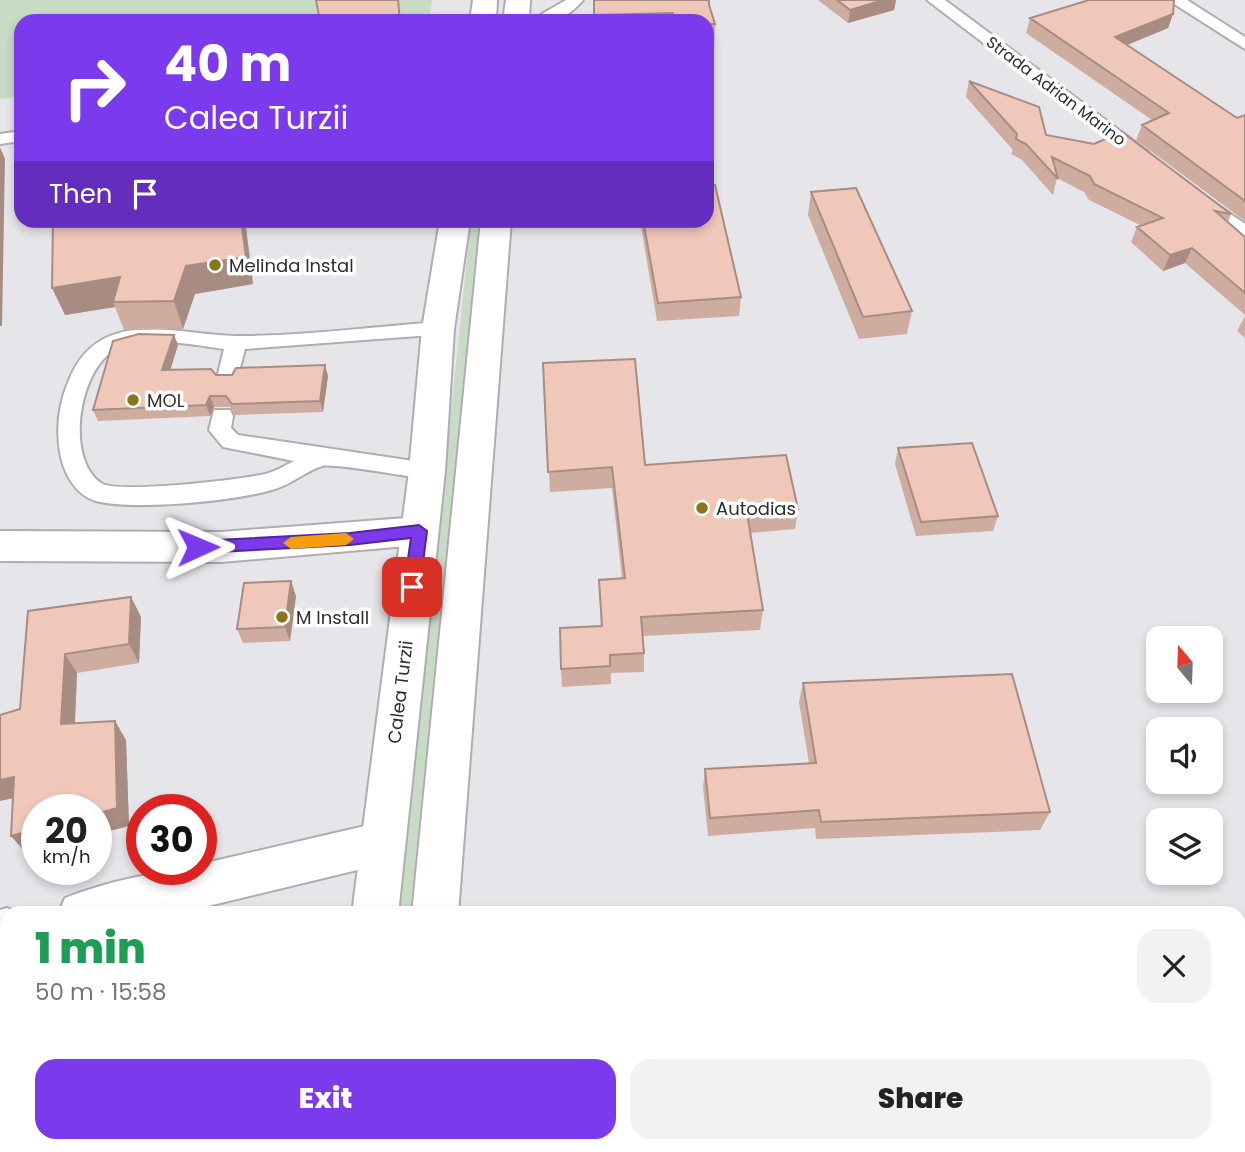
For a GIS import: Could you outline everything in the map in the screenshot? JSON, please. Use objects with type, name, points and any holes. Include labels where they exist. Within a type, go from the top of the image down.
[{"type":"main road","name":"Calea Turzii","points":[[376,906],[427,471],[438,329],[454,228]]},
{"type":"main road","points":[[436,906],[495,228]]},
{"type":"main road","points":[[0,546],[221,547],[419,531]]},
{"type":"main road","points":[[115,906],[382,843]]},
{"type":"lane","points":[[558,14],[575,0]]},
{"type":"lane","name":"Strada Adrian Marino","points":[[934,0],[1156,166]]},
{"type":"lane","points":[[1176,0],[1245,44]]},
{"type":"lane","points":[[1190,191],[1245,233]]},
{"type":"lane","points":[[318,458],[270,482],[117,497],[96,494],[82,482],[72,467],[69,448],[73,399],[81,370],[92,353],[109,344],[130,338],[171,337],[236,343],[438,329]]},
{"type":"lane","points":[[228,378],[236,343]]},
{"type":"lane","points":[[222,416],[220,430],[231,441],[318,458],[427,471]]},
{"type":"green space","points":[[0,0],[432,0],[430,14],[14,14],[14,97],[0,99]]},
{"type":"green space","points":[[470,228],[478,228],[411,906],[399,906]]},
{"type":"building","points":[[316,0],[398,0],[399,14],[319,14]]},
{"type":"building","points":[[594,0],[709,0],[712,14],[673,13],[594,14]]},
{"type":"building","points":[[837,0],[884,0],[850,10]]},
{"type":"building","points":[[1089,0],[1174,0],[1173,14],[1115,37],[1237,118],[1245,115],[1245,201],[1142,125],[1169,113],[1030,18]]},
{"type":"building","points":[[969,81],[1039,107],[1046,135],[1094,144],[1122,132],[1231,214],[1215,211],[1245,237],[1245,293],[1192,248],[1170,255],[1137,227],[1163,218],[1094,184],[1090,176],[1052,157],[1058,179],[1026,144],[1016,139],[1017,134]]},
{"type":"building","points":[[715,185],[741,297],[658,303],[644,228],[714,228]]},
{"type":"building","points":[[856,188],[912,311],[863,317],[811,192]]},
{"type":"building","points":[[53,228],[242,228],[246,257],[186,266],[174,301],[113,302],[120,277],[52,288]]},
{"type":"building","points":[[139,334],[174,335],[162,370],[211,369],[216,375],[232,375],[236,368],[325,365],[320,401],[232,404],[226,396],[210,396],[206,405],[93,410],[113,341]]},
{"type":"building","points":[[635,359],[645,465],[786,455],[798,509],[747,513],[763,610],[641,617],[644,653],[610,655],[610,666],[561,669],[560,628],[602,626],[599,580],[625,578],[612,467],[548,472],[543,363]]},
{"type":"building","points":[[972,443],[998,516],[921,522],[898,448]]},
{"type":"building","points":[[291,581],[285,627],[237,629],[244,583]]},
{"type":"building","points":[[131,597],[129,644],[65,654],[61,724],[115,721],[117,808],[112,809],[112,794],[21,794],[21,833],[11,836],[14,777],[0,780],[0,715],[20,709],[28,611]]},
{"type":"building","points":[[1012,674],[1050,812],[821,822],[819,810],[710,818],[705,769],[816,763],[803,683]]},
{"type":"slow traffic","points":[[291,543],[346,539]]},
{"type":"place","name":"Melinda Instal","points":[[215,265]]},
{"type":"place","name":"MOL","points":[[133,400]]},
{"type":"place","name":"Autodias","points":[[702,508]]},
{"type":"place","name":"M Install","points":[[282,617]]},
{"type":"route","points":[[198,547],[350,539],[419,531],[412,587]]}]
